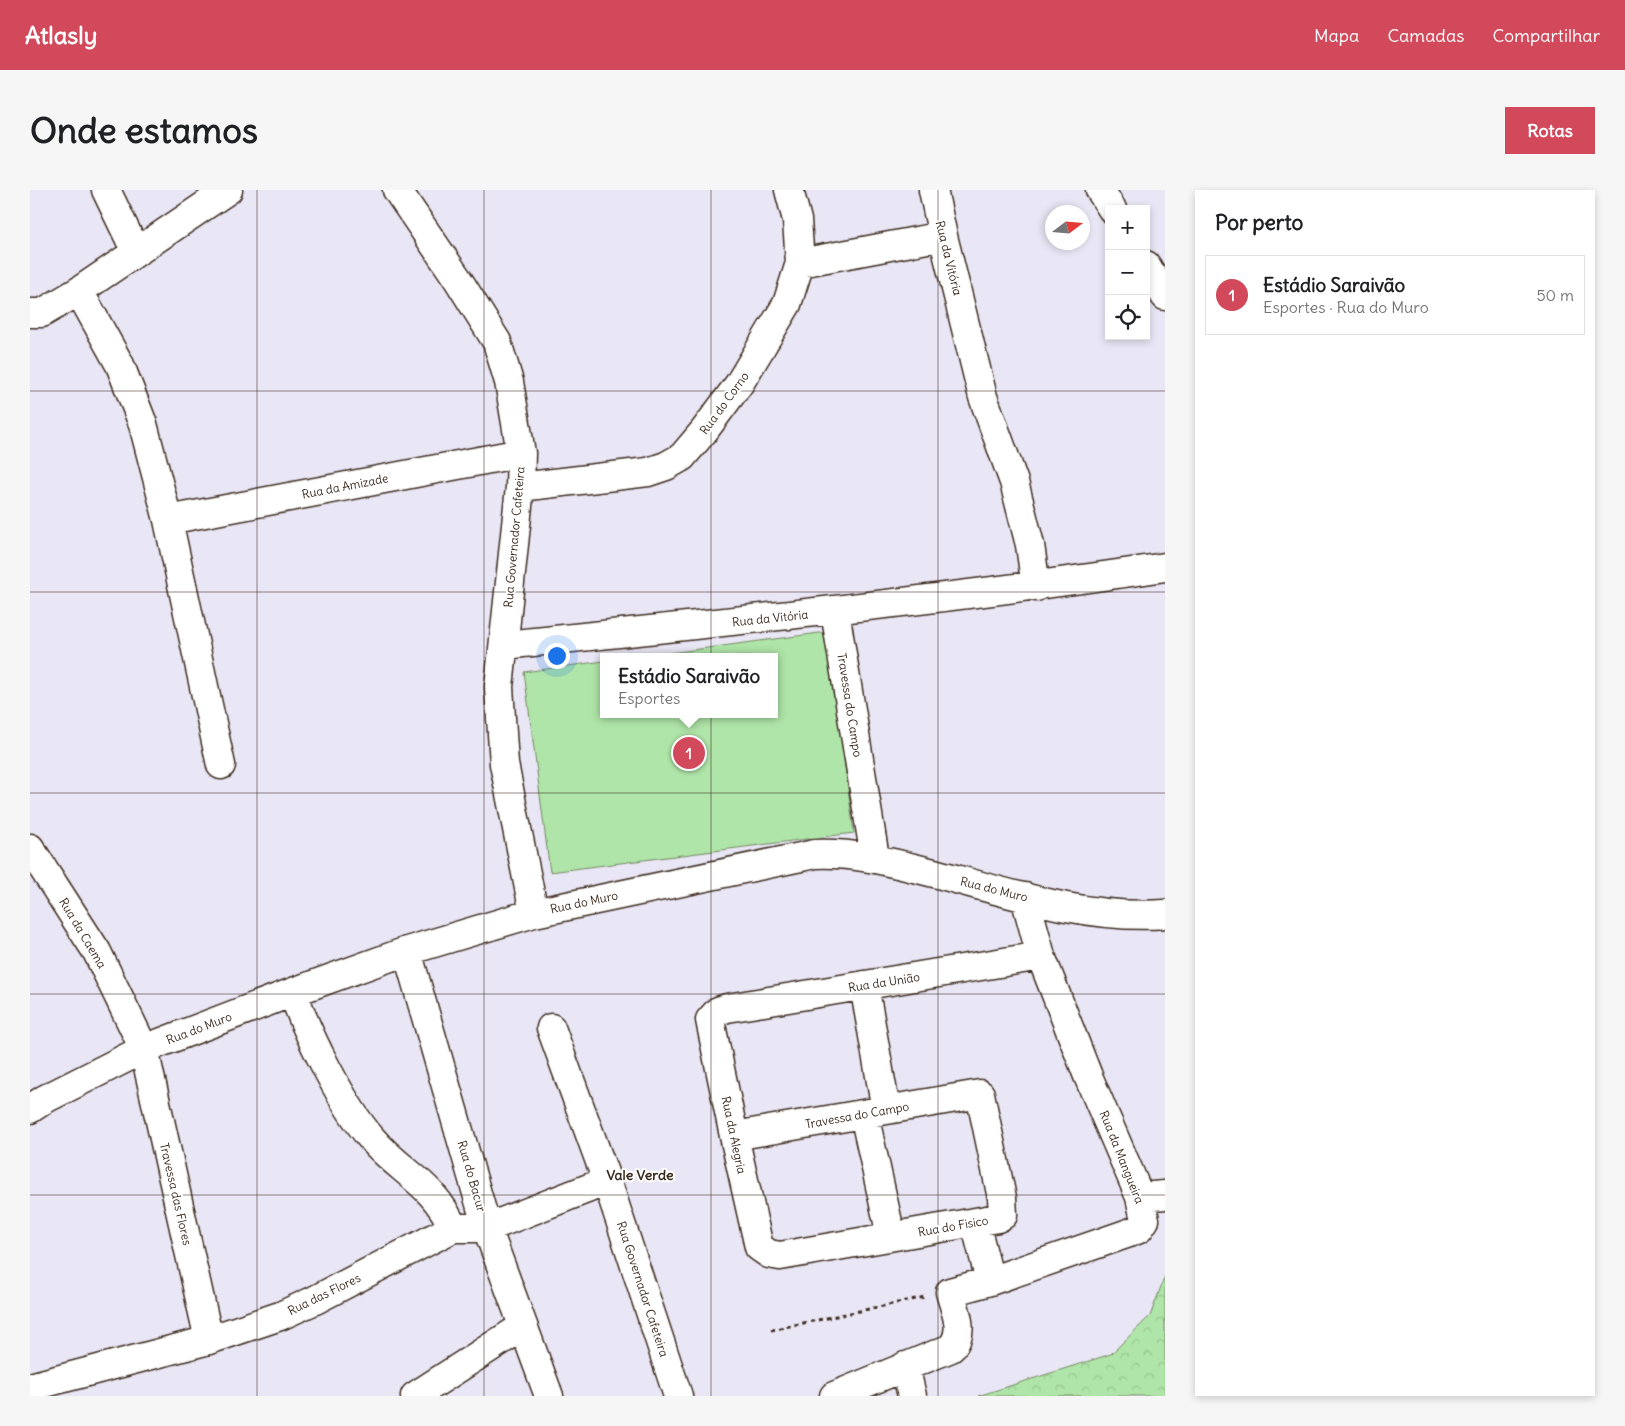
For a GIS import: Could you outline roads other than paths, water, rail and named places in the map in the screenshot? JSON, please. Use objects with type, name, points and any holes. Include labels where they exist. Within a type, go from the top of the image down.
[{"type":"street","points":[[106,190],[136,252]]},
{"type":"street","points":[[36,313],[79,291],[228,190]]},
{"type":"street","name":"Rua Governador Cafeteira","points":[[397,190],[457,278],[497,342],[510,382],[521,452],[520,487],[505,645],[499,687],[504,764],[534,913]]},
{"type":"street","name":"Rua do Corno","points":[[520,487],[648,472],[666,466],[682,457],[704,431],[749,368],[788,304],[800,263],[797,220],[789,190]]},
{"type":"street","name":"Rua da Vitória","points":[[934,190],[943,236],[983,397],[1014,482],[1030,545],[1036,586]]},
{"type":"street","points":[[1100,190],[1109,205]]},
{"type":"street","points":[[800,263],[943,236]]},
{"type":"street","points":[[1150,272],[1165,296]]},
{"type":"street","points":[[79,291],[120,365],[136,407],[168,520],[221,765]]},
{"type":"street","name":"Rua da Amizade","points":[[168,520],[521,452]]},
{"type":"street","name":"Rua da Vitória","points":[[505,645],[835,611],[1036,586],[1165,566]]},
{"type":"street","name":"Travessa do Campo","points":[[835,611],[875,858]]},
{"type":"street","name":"Rua da Caema","points":[[30,848],[97,952],[144,1049]]},
{"type":"street","name":"Rua do Muro","points":[[30,1110],[45,1099],[144,1049],[292,992],[408,951],[534,913],[814,854],[840,852],[875,858],[1024,897],[1101,911],[1142,916],[1165,914]]},
{"type":"street","name":"Rua da Mangueira","points":[[905,1366],[951,1348],[957,1342],[959,1326],[950,1292],[990,1282],[1139,1229],[1145,1220],[1152,1196],[1088,1076],[1041,956],[1024,897]]},
{"type":"street","name":"Rua do Bacur","points":[[408,951],[487,1228],[549,1396]]},
{"type":"street","name":"Rua da União","points":[[727,1008],[1041,956]]},
{"type":"street","points":[[864,985],[875,1112],[891,1236]]},
{"type":"street","points":[[292,992],[301,1016],[343,1096],[371,1139],[434,1194],[445,1210],[453,1228]]},
{"type":"street","name":"Rua da Alegria","points":[[727,1008],[714,1015],[710,1020],[734,1136],[760,1247],[769,1254],[780,1256]]},
{"type":"street","points":[[551,1028],[607,1182]]},
{"type":"street","name":"Travessa das Flores","points":[[144,1049],[209,1340]]},
{"type":"street","name":"Travessa do Campo","points":[[734,1136],[980,1094]]},
{"type":"street","name":"Rua do Fisico","points":[[780,1256],[998,1218],[1003,1215],[980,1094]]},
{"type":"street","name":"Rua Governador Cafeteira","points":[[607,1182],[678,1396]]},
{"type":"street","name":"Rua das Flores","points":[[30,1386],[209,1340],[280,1316],[315,1300],[453,1228],[487,1228],[607,1182]]},
{"type":"street","points":[[975,1222],[990,1282]]},
{"type":"street","points":[[415,1396],[522,1327]]},
{"type":"street","points":[[834,1396],[905,1366],[912,1396]]},
{"type":"place","name":"Estádio Saraivão","points":[[689,753]]},
{"type":"district","name":"Vale Verde","points":[[640,1175]]}]
